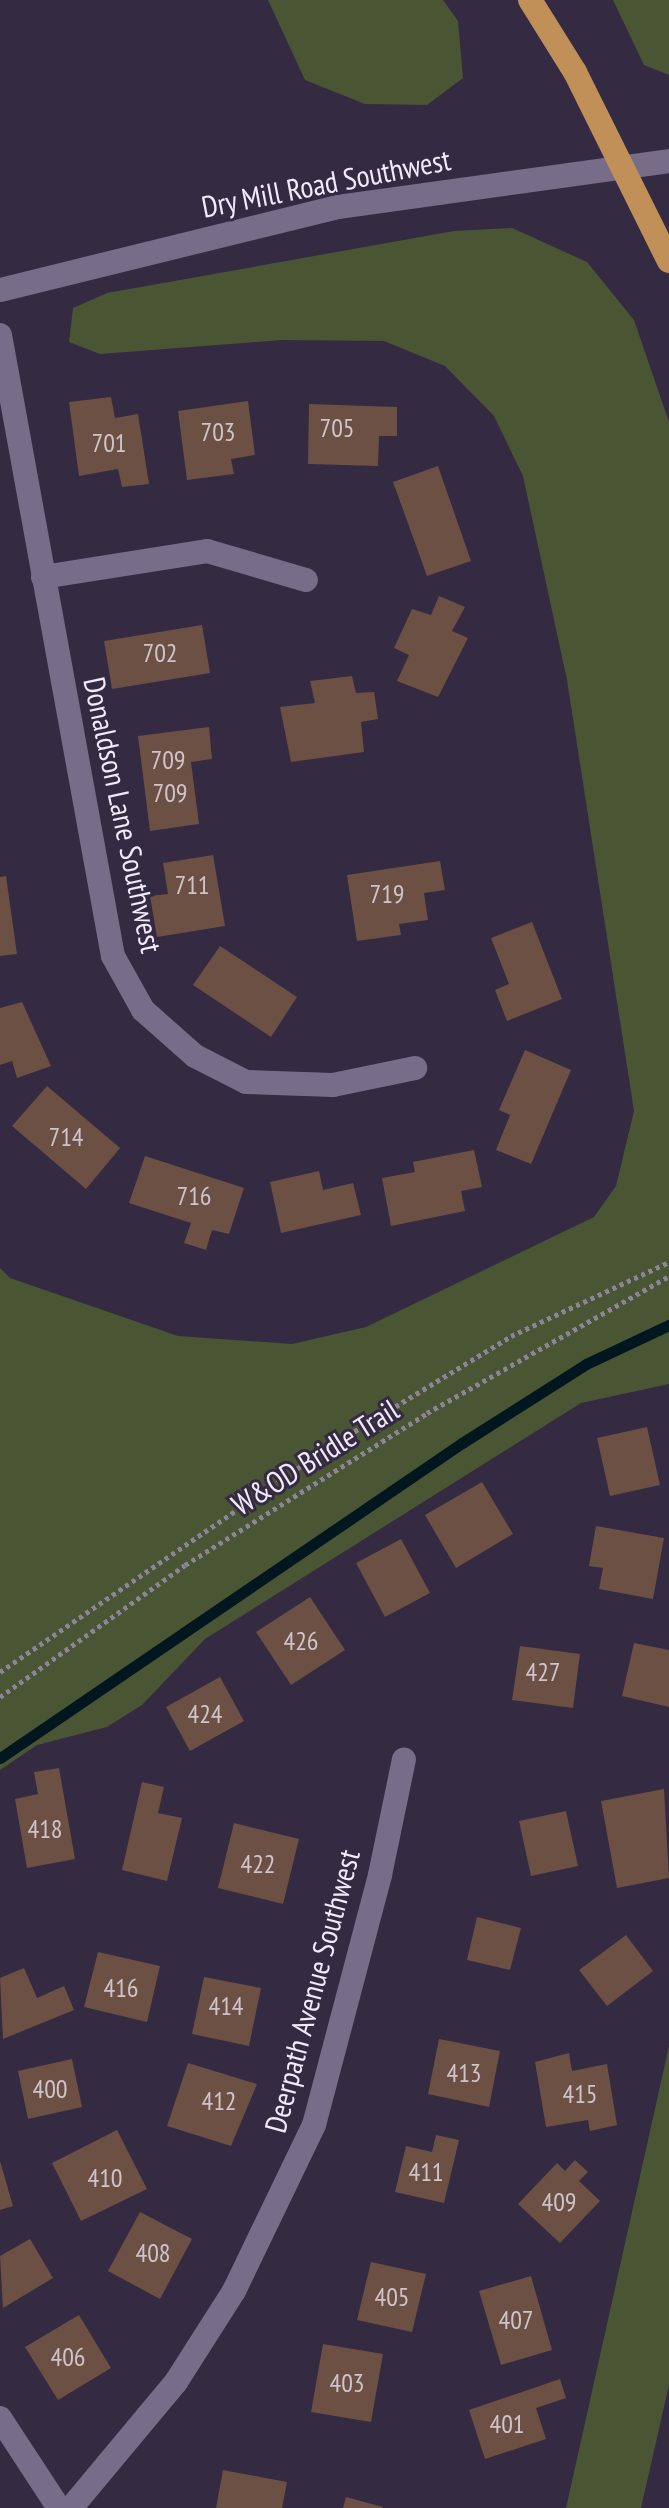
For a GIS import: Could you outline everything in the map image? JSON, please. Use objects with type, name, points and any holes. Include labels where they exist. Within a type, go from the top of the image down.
[{"type":"highway","points":[[530,0],[575,72],[669,261]]},
{"type":"street","name":"Dry Mill Road Southwest","points":[[0,290],[338,207],[669,161]]},
{"type":"street","name":"Donaldson Lane Southwest","points":[[0,335],[113,956],[143,1010],[195,1056],[246,1082],[333,1085],[415,1068]]},
{"type":"street","points":[[43,577],[207,551],[306,580]]},
{"type":"street","name":"Deerpath Avenue Southwest","points":[[71,2508],[176,2382],[234,2291],[314,2125],[376,1889],[404,1759]]},
{"type":"street","points":[[0,2418],[59,2508]]},
{"type":"path","points":[[0,1672],[327,1448],[511,1336],[669,1262]]},
{"type":"path","name":"W&OD Bridle Trail","points":[[0,1697],[212,1548],[427,1413],[669,1276]]},
{"type":"green space","points":[[268,0],[443,0],[458,21],[463,78],[427,105],[365,104],[305,80]]},
{"type":"green space","points":[[613,0],[669,0],[669,75],[644,65]]},
{"type":"green space","points":[[512,228],[587,262],[634,320],[669,422],[669,1384],[581,1403],[205,1639],[142,1705],[107,1727],[37,1745],[0,1770],[0,1268],[10,1278],[178,1336],[292,1344],[366,1327],[594,1217],[616,1186],[634,1111],[567,680],[523,476],[494,416],[445,366],[384,341],[282,340],[100,354],[69,342],[73,308],[107,293],[454,231]]},
{"type":"green space","points":[[669,2046],[669,2385],[641,2508],[566,2508]]},
{"type":"building","points":[[111,397],[115,418],[138,414],[149,484],[122,487],[118,469],[79,476],[69,402]]},
{"type":"building","points":[[248,401],[255,455],[231,459],[234,474],[187,480],[178,411]]},
{"type":"building","points":[[309,404],[397,407],[397,436],[379,436],[378,466],[308,464]]},
{"type":"building","points":[[438,466],[471,561],[427,576],[393,482]]},
{"type":"building","points":[[439,596],[465,607],[452,631],[468,638],[438,697],[397,681],[409,655],[394,648],[412,609],[431,615]]},
{"type":"building","points":[[202,625],[210,673],[112,689],[104,641]]},
{"type":"building","points":[[352,676],[356,693],[374,692],[378,719],[361,722],[364,752],[291,762],[280,707],[315,703],[310,681]]},
{"type":"building","points":[[209,727],[212,759],[191,762],[199,824],[150,831],[138,736]]},
{"type":"building","points":[[213,855],[225,926],[157,937],[150,896],[168,894],[163,863]]},
{"type":"building","points":[[440,861],[445,890],[424,893],[428,920],[399,924],[401,935],[357,941],[347,875]]},
{"type":"building","points":[[6,876],[17,954],[0,956],[0,877]]},
{"type":"building","points":[[532,922],[562,999],[507,1021],[495,990],[509,984],[491,938]]},
{"type":"building","points":[[220,946],[297,997],[271,1037],[193,985]]},
{"type":"building","points":[[22,1002],[51,1066],[17,1078],[12,1061],[0,1065],[0,1008]]},
{"type":"building","points":[[525,1050],[571,1070],[531,1164],[496,1150],[510,1115],[499,1110]]},
{"type":"building","points":[[47,1086],[120,1148],[86,1189],[12,1126]]},
{"type":"building","points":[[474,1150],[482,1187],[461,1191],[465,1211],[391,1226],[382,1178],[415,1172],[413,1162]]},
{"type":"building","points":[[145,1156],[244,1188],[229,1234],[212,1230],[206,1250],[184,1243],[191,1223],[129,1203]]},
{"type":"building","points":[[319,1171],[323,1190],[353,1183],[361,1215],[281,1233],[270,1182]]},
{"type":"building","points":[[647,1427],[660,1485],[610,1496],[597,1438]]},
{"type":"building","points":[[482,1482],[513,1534],[456,1568],[425,1515]]},
{"type":"building","points":[[596,1526],[664,1538],[653,1599],[599,1589],[603,1568],[589,1566]]},
{"type":"building","points":[[401,1539],[430,1593],[385,1617],[356,1563]]},
{"type":"building","points":[[310,1597],[345,1650],[291,1685],[256,1632]]},
{"type":"building","points":[[634,1643],[669,1650],[669,1707],[622,1696]]},
{"type":"building","points":[[520,1646],[580,1654],[573,1708],[512,1700]]},
{"type":"building","points":[[220,1677],[244,1721],[190,1751],[166,1707]]},
{"type":"building","points":[[59,1768],[75,1859],[27,1868],[15,1799],[38,1794],[34,1772]]},
{"type":"building","points":[[142,1782],[164,1787],[158,1813],[182,1818],[167,1881],[122,1870]]},
{"type":"building","points":[[664,1789],[669,1878],[617,1888],[601,1801]]},
{"type":"building","points":[[566,1811],[578,1866],[531,1876],[519,1821]]},
{"type":"building","points":[[234,1823],[299,1839],[283,1904],[218,1888]]},
{"type":"building","points":[[477,1917],[521,1928],[510,1970],[467,1960]]},
{"type":"building","points":[[626,1935],[653,1971],[607,2006],[579,1970]]},
{"type":"building","points":[[98,1952],[160,1966],[147,2022],[84,2007]]},
{"type":"building","points":[[24,1968],[37,1998],[64,1986],[74,2010],[3,2039],[0,1978]]},
{"type":"building","points":[[204,1977],[261,1988],[249,2046],[192,2034]]},
{"type":"building","points":[[439,2039],[500,2051],[489,2107],[428,2094]]},
{"type":"building","points":[[569,2053],[572,2071],[607,2064],[617,2125],[590,2131],[588,2120],[546,2127],[535,2062]]},
{"type":"building","points":[[72,2059],[82,2107],[28,2119],[18,2071]]},
{"type":"building","points":[[188,2063],[257,2084],[231,2146],[167,2126]]},
{"type":"building","points":[[117,2130],[147,2189],[81,2221],[52,2163]]},
{"type":"building","points":[[436,2135],[459,2140],[444,2203],[395,2192],[406,2146],[432,2152]]},
{"type":"building","points":[[575,2160],[588,2172],[579,2181],[600,2201],[560,2243],[518,2204],[557,2163],[565,2171]]},
{"type":"building","points":[[0,2161],[13,2206],[0,2210]]},
{"type":"building","points":[[140,2212],[192,2239],[160,2299],[108,2271]]},
{"type":"building","points":[[30,2239],[53,2278],[3,2308],[0,2256]]},
{"type":"building","points":[[371,2262],[426,2274],[412,2332],[357,2320]]},
{"type":"building","points":[[531,2276],[552,2350],[501,2365],[479,2291]]},
{"type":"building","points":[[79,2315],[111,2368],[58,2400],[25,2347]]},
{"type":"building","points":[[323,2344],[383,2354],[371,2422],[311,2412]]},
{"type":"building","points":[[560,2379],[566,2398],[536,2408],[546,2439],[485,2459],[469,2410]]},
{"type":"building","points":[[223,2470],[287,2482],[282,2508],[216,2508]]},
{"type":"building","points":[[346,2497],[383,2507],[383,2508],[343,2508]]},
{"type":"waterway","points":[[0,1758],[462,1443],[586,1364],[669,1325]]}]
